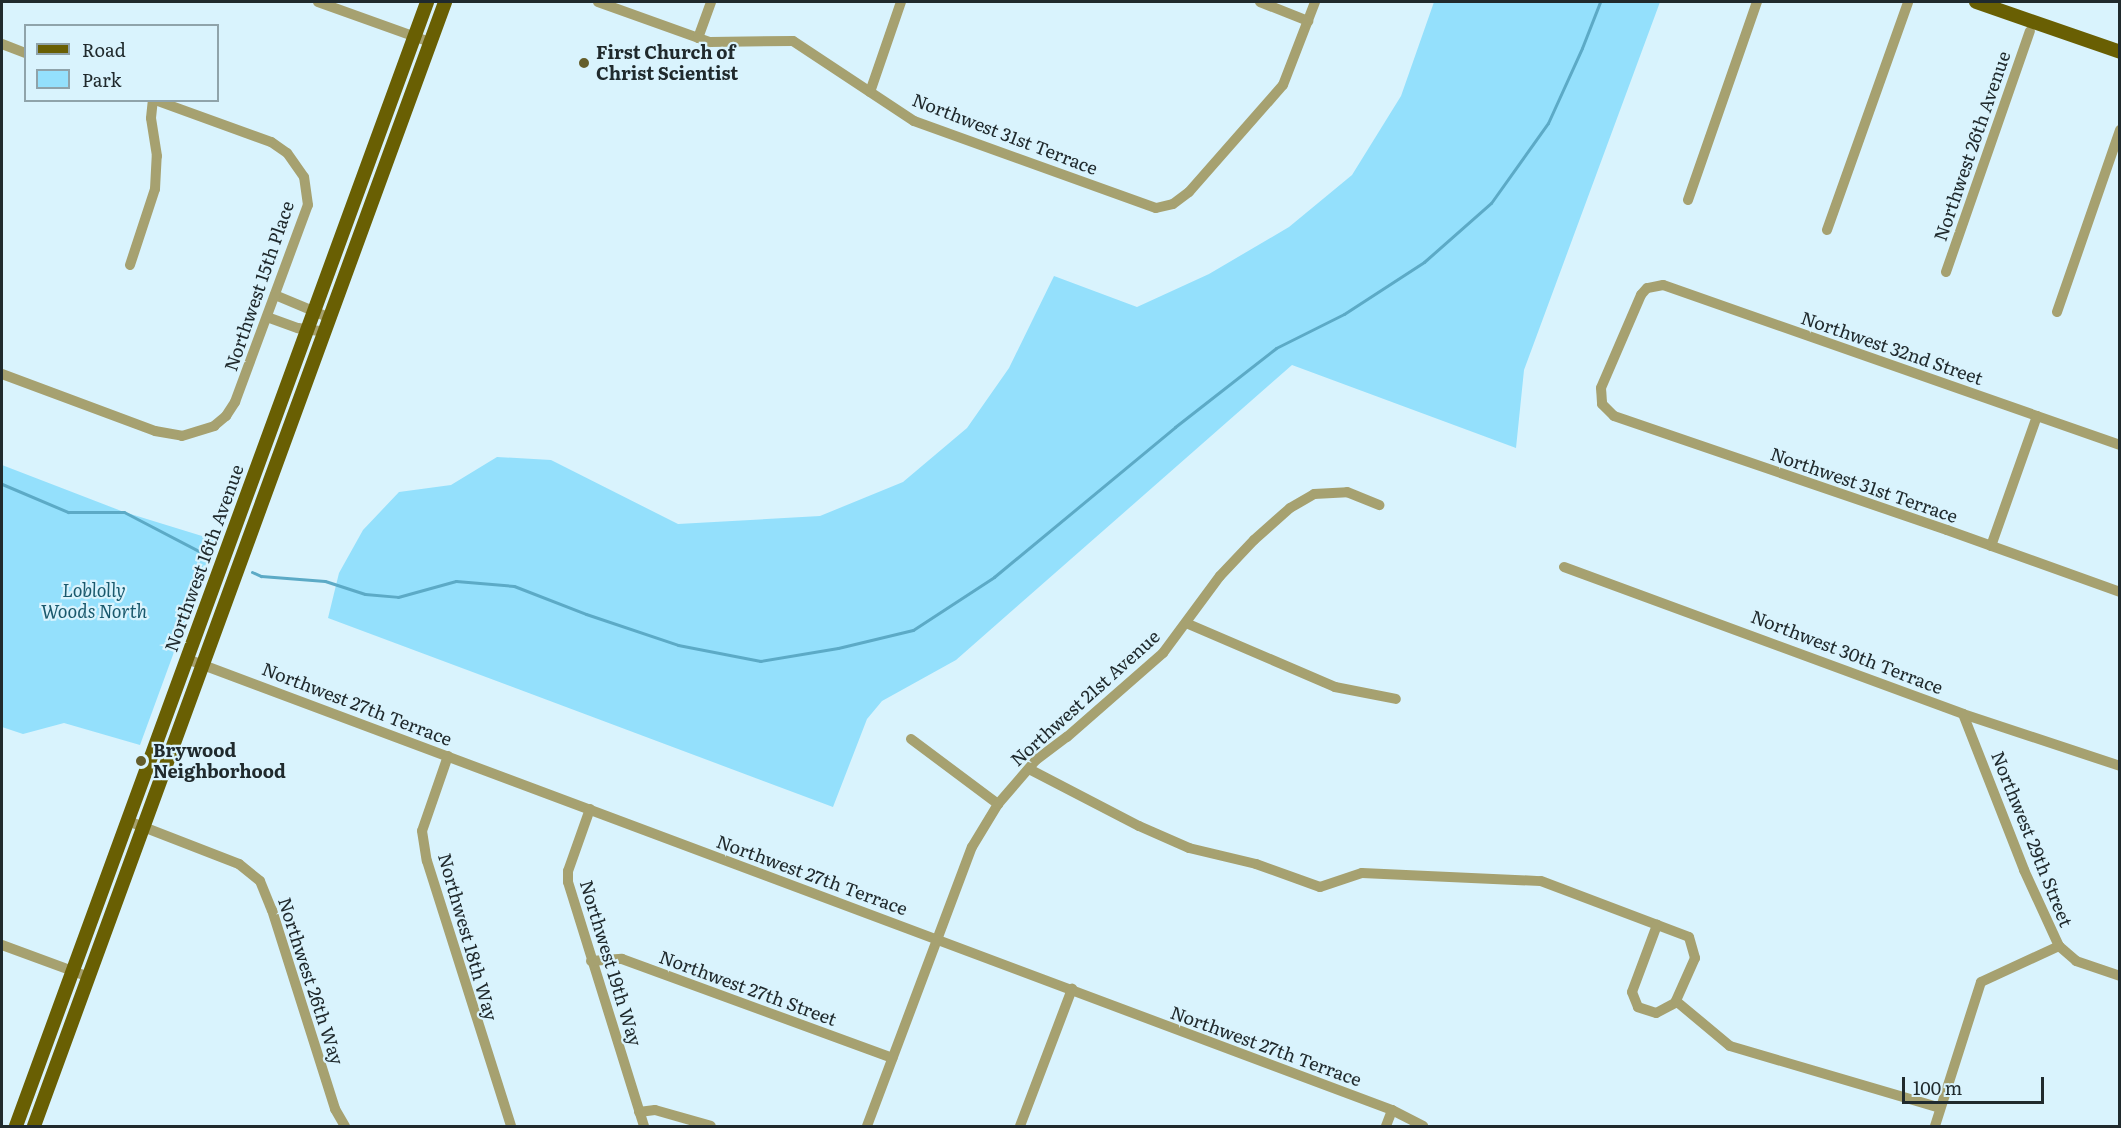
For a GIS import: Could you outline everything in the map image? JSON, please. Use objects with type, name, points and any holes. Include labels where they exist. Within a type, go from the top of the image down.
[{"type":"main road","name":"Northwest 16th Avenue","points":[[16,1126],[427,2]]},
{"type":"main road","name":"Northwest 16th Avenue","points":[[34,1126],[445,2]]},
{"type":"main road","points":[[1977,2],[2120,52]]},
{"type":"main road","points":[[249,490],[264,495]]},
{"type":"street","points":[[318,2],[430,42]]},
{"type":"street","name":"Northwest 31st Terrace","points":[[598,2],[710,42],[793,41],[914,121],[1156,208],[1173,204],[1190,192],[1283,85],[1308,21]]},
{"type":"street","points":[[698,38],[711,2]]},
{"type":"street","points":[[870,92],[901,2]]},
{"type":"street","points":[[1260,2],[1308,21],[1315,2]]},
{"type":"street","points":[[1688,200],[1757,2]]},
{"type":"street","points":[[1827,230],[1908,2]]},
{"type":"street","name":"Northwest 26th Avenue","points":[[1946,272],[2030,31]]},
{"type":"street","points":[[2,44],[24,52]]},
{"type":"street","points":[[130,265],[155,189],[157,156],[151,118],[154,102]]},
{"type":"street","name":"Northwest 15th Place","points":[[2,374],[155,431],[182,436],[213,426],[226,416],[235,402],[308,205],[304,177],[287,153],[271,142],[160,102]]},
{"type":"street","points":[[2056,312],[2120,130]]},
{"type":"street","name":"Northwest 32nd Street","points":[[1602,404],[1601,388],[1636,305],[1641,295],[1653,285],[1672,289],[2120,445]]},
{"type":"street","points":[[275,295],[330,318]]},
{"type":"street","points":[[267,317],[307,330],[325,332]]},
{"type":"street","name":"Northwest 31st Terrace","points":[[1602,404],[1614,416],[1646,428],[2120,592]]},
{"type":"street","points":[[1991,546],[2037,416]]},
{"type":"street","name":"Northwest 21st Avenue","points":[[867,1126],[972,847],[998,804],[1029,769],[1162,653],[1220,576],[1254,540],[1290,508],[1314,494],[1347,492],[1380,505]]},
{"type":"street","name":"Northwest 30th Terrace","points":[[1564,567],[1963,714],[2120,766]]},
{"type":"street","points":[[1186,623],[1335,687],[1396,699]]},
{"type":"street","name":"Northwest 27th Terrace","points":[[187,659],[1072,989],[1392,1110],[1423,1126]]},
{"type":"street","name":"Northwest 29th Street","points":[[1963,714],[2024,870],[2059,946],[2076,961],[2120,976]]},
{"type":"street","points":[[911,739],[998,804]]},
{"type":"street","name":"Northwest 18th Way","points":[[448,756],[422,831],[428,861],[510,1126]]},
{"type":"street","points":[[1029,769],[1139,826],[1190,848],[1256,864],[1320,887],[1362,873],[1541,881],[1689,937],[1695,958],[1676,1001],[1656,1013],[1638,1007],[1632,992],[1656,925]]},
{"type":"street","name":"Northwest 19th Way","points":[[590,809],[568,871],[568,882],[644,1126]]},
{"type":"street","name":"Northwest 26th Way","points":[[128,821],[239,864],[260,881],[272,910],[335,1109],[345,1126]]},
{"type":"street","points":[[2,945],[89,977]]},
{"type":"street","points":[[1935,1126],[1981,982],[2059,946]]},
{"type":"street","name":"Northwest 27th Street","points":[[591,961],[622,959],[892,1058]]},
{"type":"street","points":[[1020,1126],[1072,989]]},
{"type":"street","points":[[1676,1001],[1730,1047],[1940,1108]]},
{"type":"street","points":[[639,1112],[655,1110],[711,1126]]},
{"type":"street","points":[[1386,1126],[1392,1110]]},
{"type":"green space","points":[[1434,2],[1660,2],[1524,370],[1516,448],[1292,365],[956,660],[882,701],[867,719],[833,807],[328,618],[339,573],[363,530],[399,492],[451,485],[497,457],[551,460],[678,524],[820,516],[903,482],[967,428],[1009,368],[1054,276],[1137,307],[1209,274],[1289,227],[1352,175],[1401,96]]},
{"type":"green space","name":"Loblolly Woods North","points":[[2,465],[124,512],[215,540],[140,745],[64,723],[23,734],[2,727]]},
{"type":"waterway","points":[[252,572],[261,576],[325,581],[365,594],[398,597],[456,581],[514,586],[586,614],[678,645],[760,661],[838,648],[913,630],[994,577],[1175,427],[1276,348],[1344,314],[1424,262],[1491,203],[1548,123],[1600,2]]},
{"type":"waterway","points":[[2,484],[68,512],[124,512],[210,557]]},
{"type":"place","name":"First Church of Christ Scientist","points":[[584,63]]},
{"type":"place","name":"Brywood Neighborhood","points":[[141,761]]}]
